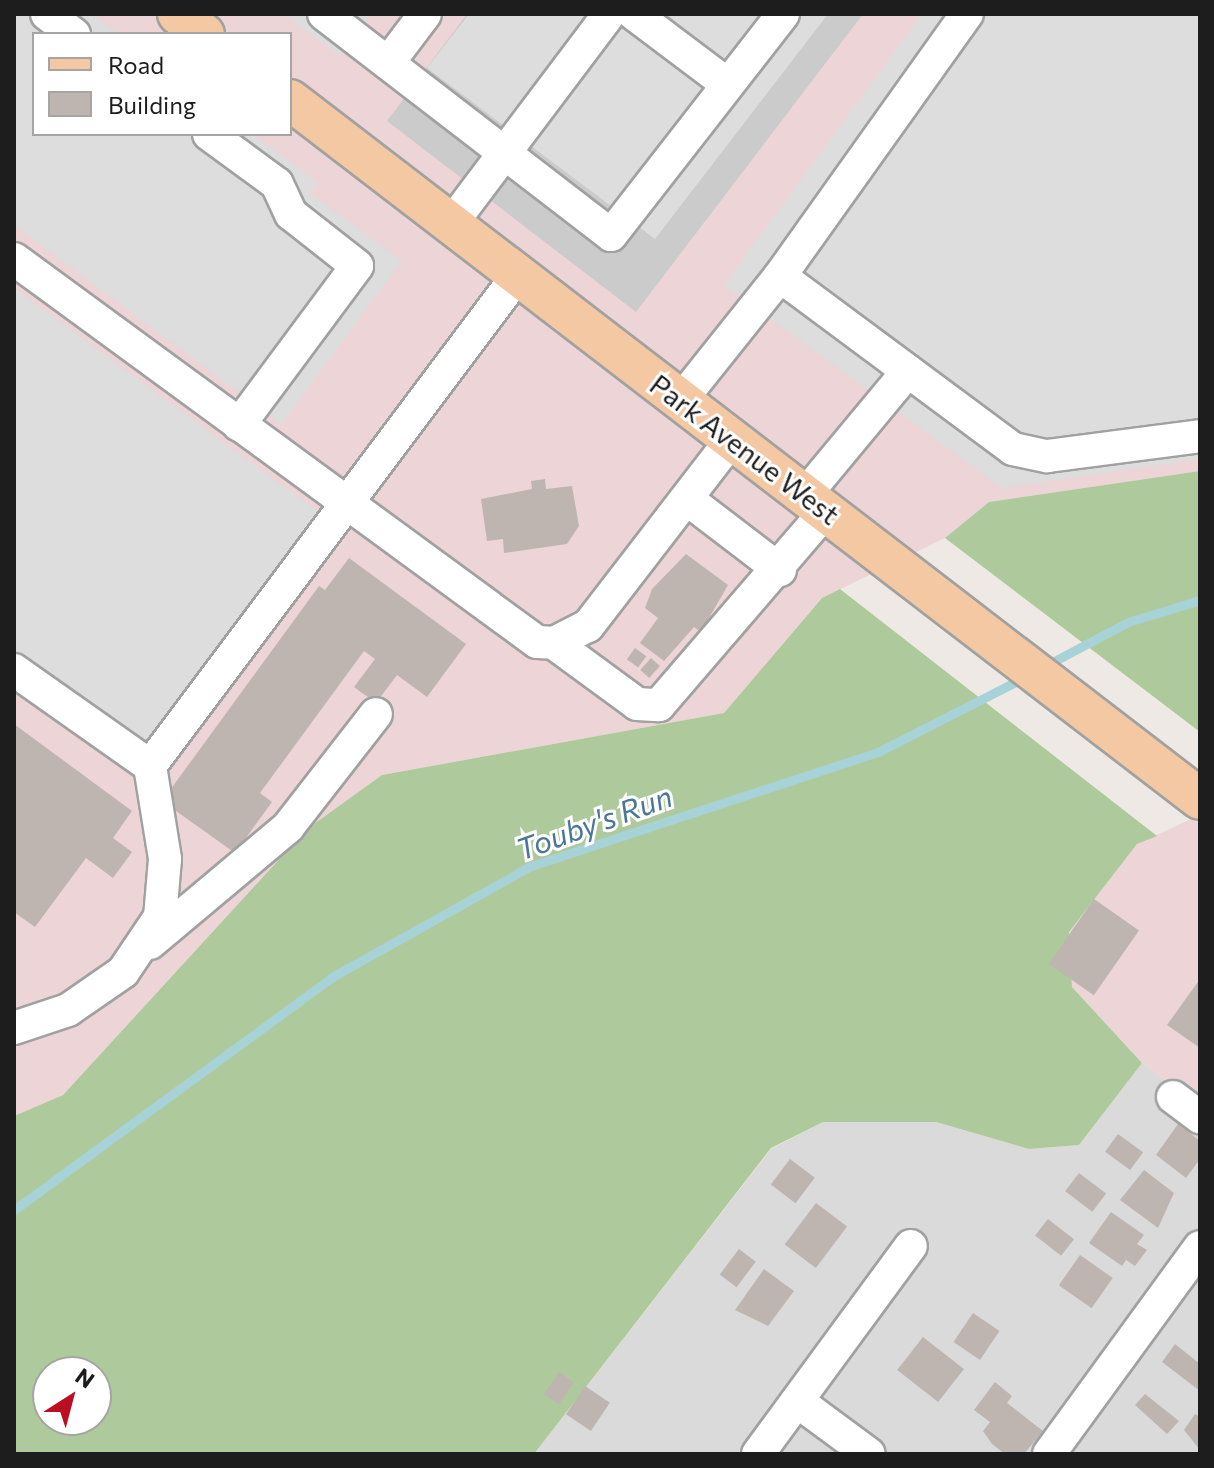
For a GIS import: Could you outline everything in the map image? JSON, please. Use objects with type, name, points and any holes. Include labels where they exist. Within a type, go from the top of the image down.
[{"type":"main road","points":[[178,14],[201,32]]},
{"type":"main road","name":"Park Avenue West","points":[[292,102],[1200,799]]},
{"type":"street","points":[[47,14],[71,32]]},
{"type":"street","points":[[324,14],[611,235],[783,14]]},
{"type":"street","points":[[388,63],[425,14]]},
{"type":"street","points":[[451,224],[609,14]]},
{"type":"street","points":[[634,14],[727,84]]},
{"type":"street","points":[[681,400],[780,276],[967,14]]},
{"type":"street","points":[[212,136],[277,184],[291,214],[357,266],[239,425]]},
{"type":"street","points":[[14,259],[521,633],[554,643],[637,704],[659,705],[780,570],[816,503],[908,371]]},
{"type":"street","points":[[150,766],[518,275]]},
{"type":"street","points":[[780,276],[1013,449],[1047,456],[1200,436]]},
{"type":"street","points":[[554,643],[588,626],[732,439]]},
{"type":"street","points":[[687,499],[780,570]]},
{"type":"street","points":[[14,670],[150,766],[165,859],[160,917],[144,948]]},
{"type":"street","points":[[14,1028],[94,996],[144,948],[288,827],[376,714]]},
{"type":"street","points":[[1173,1097],[1200,1117]]},
{"type":"street","points":[[758,1454],[911,1246]]},
{"type":"street","points":[[1049,1454],[1200,1247]]},
{"type":"street","points":[[797,1401],[869,1454]]},
{"type":"shaded area","points":[[14,14],[1200,14],[1200,471],[989,502],[945,538],[822,598],[724,713],[382,775],[307,829],[63,1095],[14,1116]]},
{"type":"shaded area","points":[[14,14],[92,14],[116,32],[32,32],[32,136],[256,136],[318,182],[310,193],[402,261],[281,424],[14,225]]},
{"type":"shaded area","points":[[284,14],[370,14],[340,56]]},
{"type":"shaded area","points":[[467,14],[863,14],[636,312],[387,121]]},
{"type":"shaded area","points":[[469,14],[828,14],[655,239],[427,68]]},
{"type":"shaded area","points":[[922,14],[1200,14],[1200,459],[1002,488],[724,285]]},
{"type":"shaded area","points":[[14,288],[325,517],[153,752],[14,650]]},
{"type":"shaded area","points":[[1200,815],[1200,1106],[1142,1063],[1072,987],[1069,932],[1137,844]]},
{"type":"shaded area","points":[[1142,1063],[1200,1106],[1200,1454],[534,1454],[771,1149],[823,1122],[936,1122],[1029,1149],[1079,1145]]},
{"type":"green space","points":[[1200,471],[1200,732],[945,538],[989,502]]},
{"type":"green space","points":[[840,589],[1157,836],[1137,844],[1069,932],[1072,987],[1142,1063],[1079,1145],[1029,1149],[936,1122],[823,1122],[771,1148],[534,1454],[14,1454],[14,1116],[63,1095],[307,829],[382,775],[724,713],[822,598]]},
{"type":"building","points":[[545,479],[546,489],[572,486],[579,526],[567,544],[504,553],[503,539],[487,541],[481,499],[532,489],[531,481]]},
{"type":"building","points":[[686,554],[728,585],[701,632],[694,627],[664,661],[640,643],[658,618],[645,608],[652,589]]},
{"type":"building","points":[[349,558],[466,644],[427,697],[397,675],[376,703],[354,687],[375,659],[364,651],[260,793],[272,802],[235,853],[162,801],[319,586],[325,590]]},
{"type":"building","points":[[635,648],[646,656],[638,668],[627,659]]},
{"type":"building","points":[[651,658],[660,666],[649,678],[640,670]]},
{"type":"building","points":[[14,724],[132,811],[113,838],[132,852],[113,878],[86,858],[35,927],[14,912]]},
{"type":"building","points":[[1094,899],[1139,931],[1094,995],[1049,964]]},
{"type":"building","points":[[1200,979],[1200,1048],[1167,1025]]},
{"type":"building","points":[[1178,1124],[1200,1141],[1200,1159],[1186,1178],[1156,1155]]},
{"type":"building","points":[[1118,1134],[1143,1152],[1130,1170],[1105,1152]]},
{"type":"building","points":[[790,1159],[815,1178],[795,1203],[771,1185]]},
{"type":"building","points":[[1144,1170],[1174,1193],[1158,1228],[1120,1200]]},
{"type":"building","points":[[1079,1173],[1106,1193],[1092,1212],[1065,1191]]},
{"type":"building","points":[[816,1203],[847,1226],[816,1268],[785,1245]]},
{"type":"building","points":[[1111,1212],[1144,1235],[1137,1244],[1147,1250],[1135,1266],[1126,1260],[1122,1266],[1089,1243]]},
{"type":"building","points":[[1048,1219],[1074,1239],[1061,1256],[1035,1236]]},
{"type":"building","points":[[739,1249],[756,1262],[737,1287],[720,1275]]},
{"type":"building","points":[[1080,1255],[1113,1278],[1092,1308],[1059,1285]]},
{"type":"building","points":[[764,1269],[794,1291],[768,1326],[735,1310]]},
{"type":"building","points":[[973,1313],[1000,1331],[980,1360],[953,1342]]},
{"type":"building","points":[[923,1337],[964,1369],[938,1402],[897,1370]]},
{"type":"building","points":[[1175,1344],[1200,1364],[1200,1391],[1162,1362]]},
{"type":"building","points":[[559,1372],[574,1382],[559,1404],[544,1394]]},
{"type":"building","points":[[995,1382],[1012,1396],[1007,1403],[1043,1431],[1024,1454],[1005,1454],[992,1444],[983,1431],[990,1422],[974,1410]]},
{"type":"building","points":[[585,1386],[610,1403],[591,1431],[566,1414]]},
{"type":"building","points":[[1145,1394],[1179,1421],[1167,1434],[1135,1405]]},
{"type":"building","points":[[1195,1414],[1200,1417],[1200,1450],[1184,1430]]},
{"type":"waterway","name":"Touby's Run","points":[[1045,666],[1128,622],[1200,600]]},
{"type":"waterway","name":"Touby's Run","points":[[14,1210],[332,977],[531,866],[878,752],[1025,677]]}]
